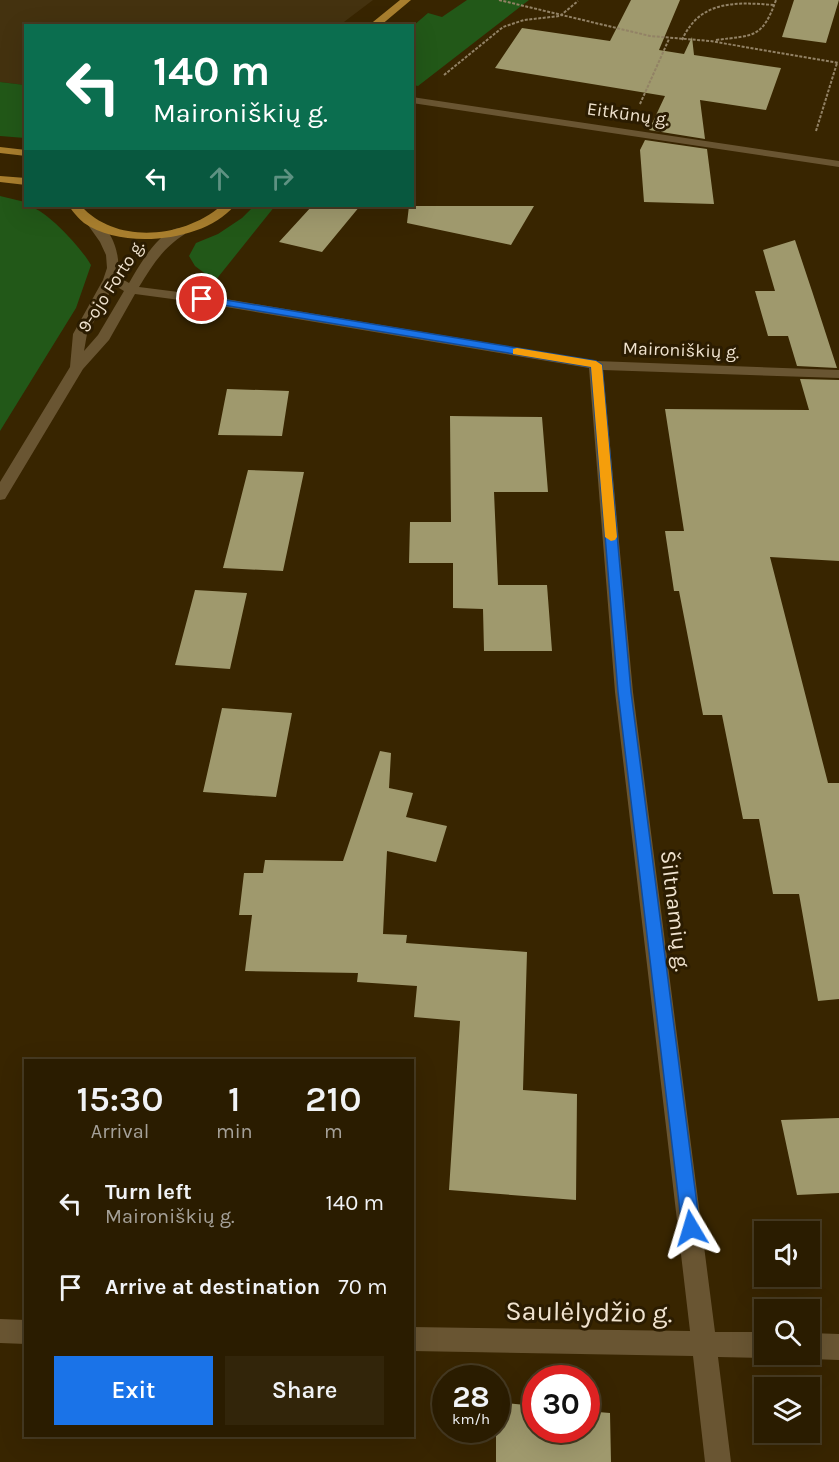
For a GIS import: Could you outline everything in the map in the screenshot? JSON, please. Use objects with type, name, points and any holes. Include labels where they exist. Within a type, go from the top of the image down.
[{"type":"main road","points":[[376,24],[406,0]]},
{"type":"main road","points":[[0,150],[24,153]]},
{"type":"main road","points":[[0,179],[24,182]]},
{"type":"main road","points":[[76,207],[82,217],[94,225],[113,232],[134,235],[181,231],[205,223],[227,207]]},
{"type":"street","name":"Eitkūnų g.","points":[[414,100],[839,164]]},
{"type":"street","name":"9-ojo Forto g.","points":[[77,367],[79,335],[111,278],[114,266],[113,253],[107,239],[94,225]]},
{"type":"street","name":"9-ojo Forto g.","points":[[0,495],[77,367],[104,337],[151,256],[163,243],[181,231]]},
{"type":"street","points":[[111,278],[132,290]]},
{"type":"street","name":"Maironiškių g.","points":[[132,290],[202,299],[596,365],[839,374]]},
{"type":"street","name":"Šiltnamių g.","points":[[596,365],[624,692],[718,1462]]},
{"type":"street","points":[[0,1331],[24,1332]]},
{"type":"street","name":"Saulėlydžio g.","points":[[414,1339],[754,1346]]},
{"type":"street","points":[[820,1346],[839,1347]]},
{"type":"path","points":[[499,0],[560,16],[669,39],[710,41],[838,63],[808,159]]},
{"type":"path","points":[[710,41],[752,35],[768,23],[776,0]]},
{"type":"path","points":[[414,99],[503,27],[524,20],[560,16],[578,2]]},
{"type":"path","points":[[682,40],[686,26],[698,14],[721,4],[774,5]]},
{"type":"path","points":[[627,132],[669,39]]},
{"type":"shaded area","points":[[0,0],[373,0],[341,24],[24,24],[24,85],[0,82]]},
{"type":"green space","points":[[467,0],[529,0],[418,86],[414,85],[414,25],[428,13],[442,17]]},
{"type":"green space","points":[[0,82],[24,85],[24,138],[0,136]]},
{"type":"green space","points":[[0,196],[24,202],[24,207],[34,208],[52,220],[80,249],[91,265],[76,308],[0,431]]},
{"type":"green space","points":[[253,207],[274,207],[215,281],[195,266],[189,256],[196,243],[218,234],[242,218]]},
{"type":"building","points":[[631,0],[680,0],[659,50],[684,54],[692,37],[694,55],[781,68],[766,110],[700,100],[705,139],[649,130],[665,96],[495,68],[522,28],[610,41]]},
{"type":"building","points":[[794,0],[839,0],[826,43],[782,37]]},
{"type":"building","points":[[645,140],[707,149],[714,204],[644,202],[640,150]]},
{"type":"building","points":[[414,206],[534,206],[511,245],[407,223],[409,207]]},
{"type":"building","points":[[311,207],[359,207],[322,252],[279,242]]},
{"type":"building","points":[[795,240],[837,368],[797,366],[788,336],[768,336],[755,291],[775,291],[763,250]]},
{"type":"building","points":[[800,379],[839,380],[839,561],[770,557],[828,783],[839,783],[839,999],[818,1001],[799,894],[773,894],[759,819],[743,819],[722,715],[703,715],[679,591],[674,591],[665,531],[684,531],[665,409],[809,410]]},
{"type":"building","points":[[227,389],[289,391],[282,436],[218,435]]},
{"type":"building","points":[[450,416],[542,417],[548,492],[494,492],[498,585],[547,585],[552,651],[484,651],[483,609],[453,608],[453,563],[409,563],[410,522],[451,522]]},
{"type":"building","points":[[248,470],[304,472],[283,571],[223,568]]},
{"type":"building","points":[[195,590],[247,593],[230,669],[175,665]]},
{"type":"building","points":[[222,708],[292,713],[276,797],[203,792]]},
{"type":"building","points":[[380,751],[391,753],[389,788],[413,793],[406,817],[447,826],[436,862],[387,851],[383,934],[407,935],[406,943],[527,952],[523,1090],[577,1094],[576,1200],[449,1190],[460,1021],[414,1017],[417,986],[357,982],[358,973],[245,971],[252,915],[239,915],[244,873],[263,873],[265,860],[343,861]]},
{"type":"building","points":[[839,1118],[839,1193],[797,1195],[781,1120]]},
{"type":"building","points":[[510,1403],[522,1405],[522,1443],[600,1443],[600,1412],[610,1413],[611,1462],[496,1462],[496,1443],[510,1443]]},
{"type":"slow traffic","points":[[517,352],[596,365],[611,537]]},
{"type":"route","points":[[202,299],[596,365],[624,692],[691,1228]]}]
